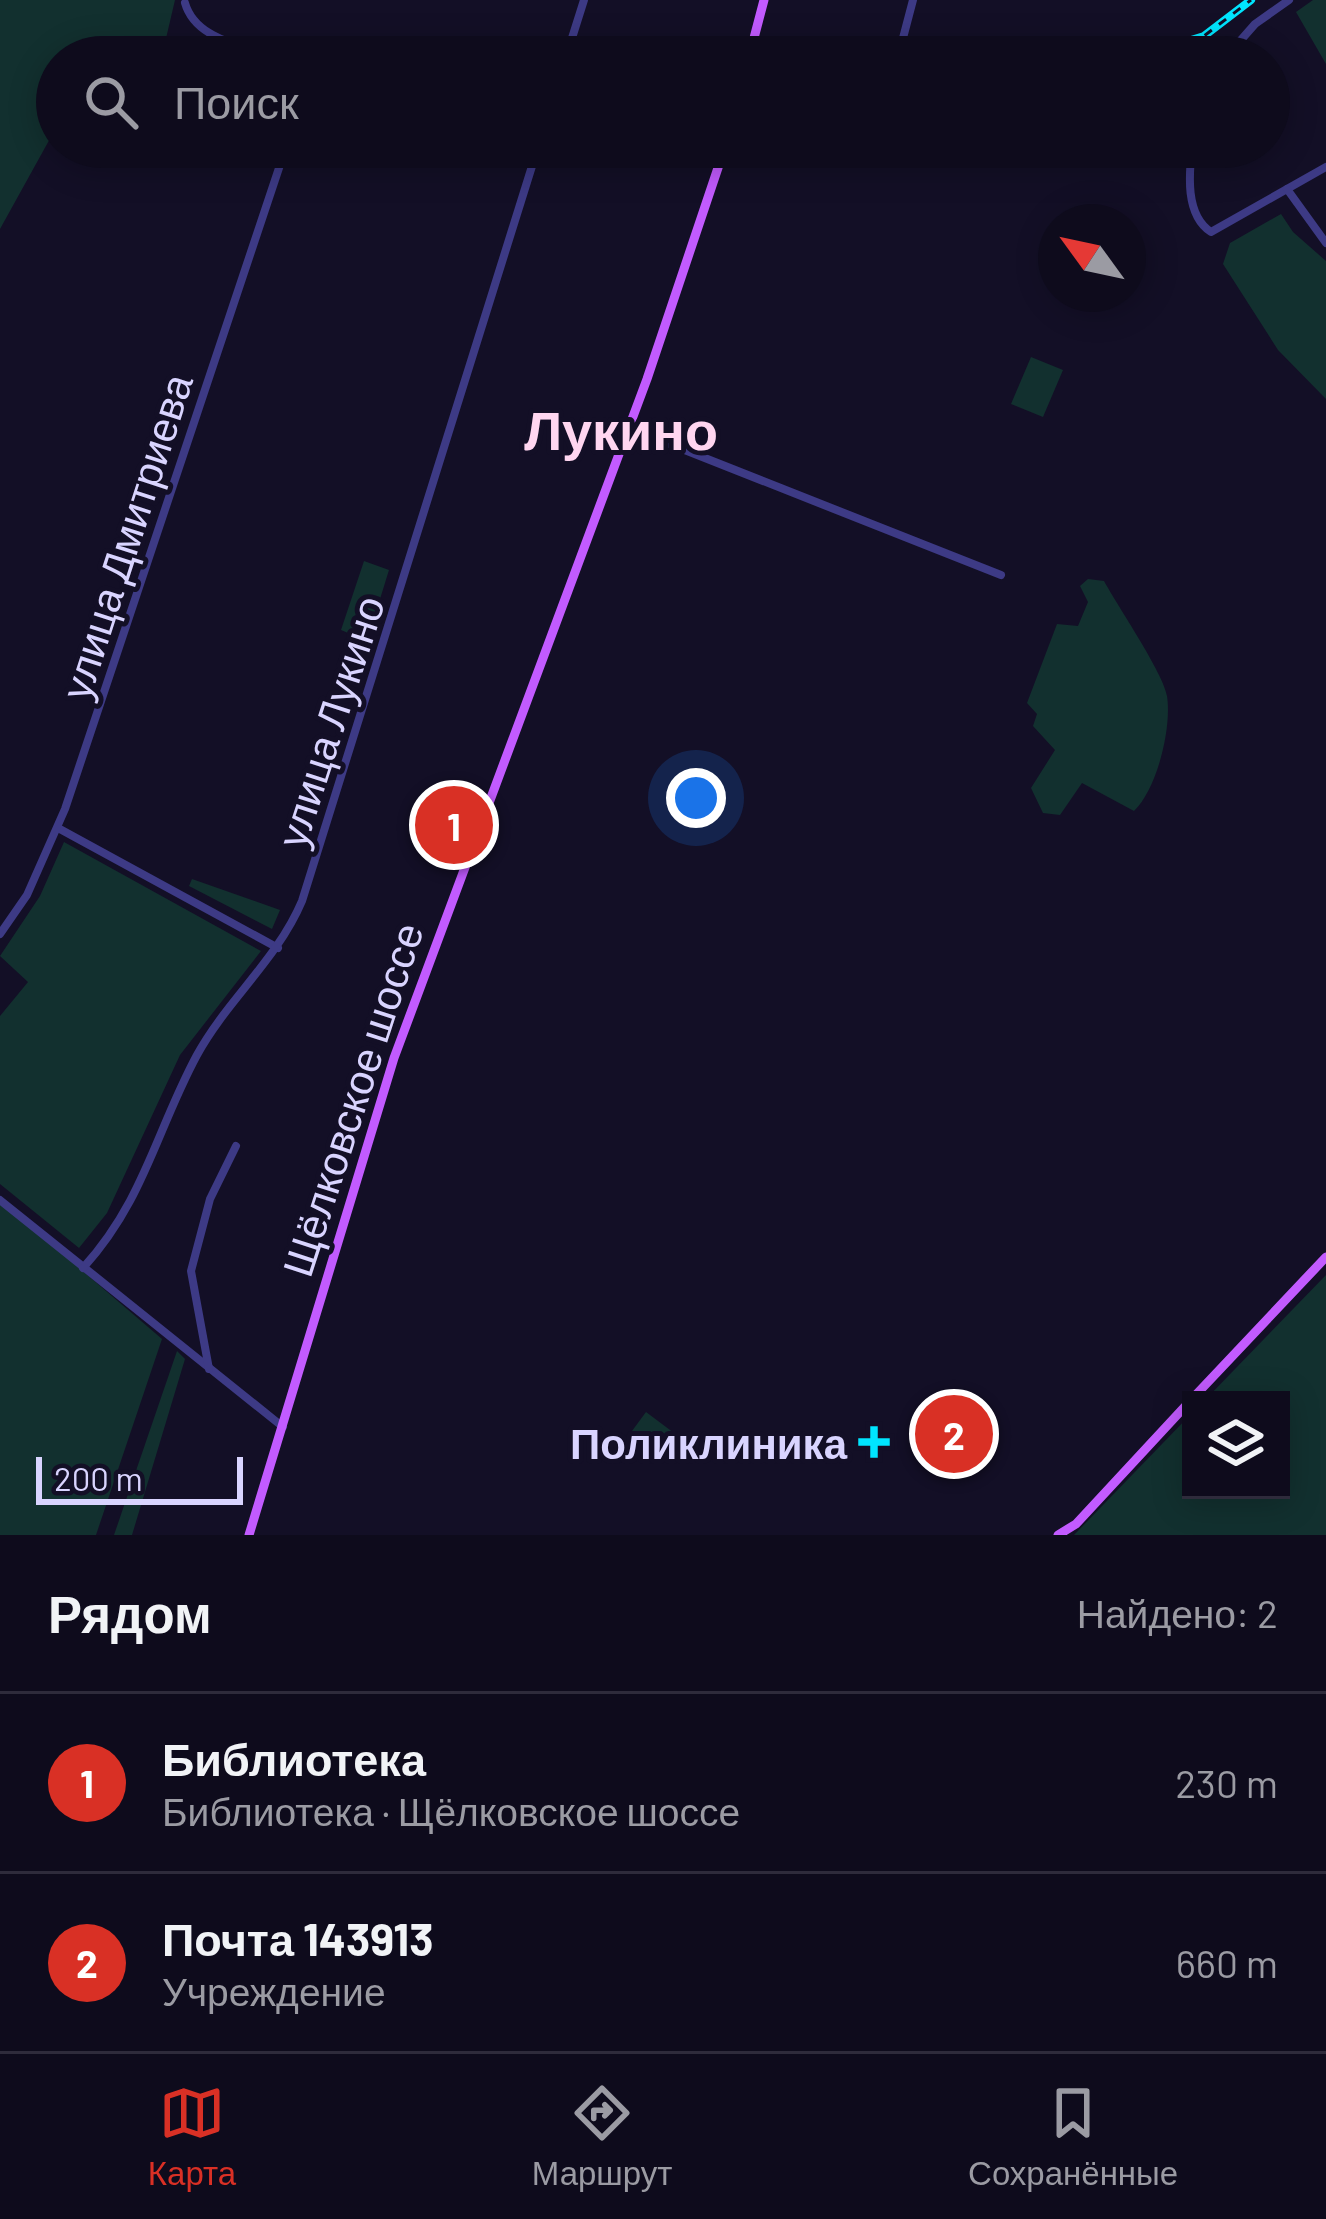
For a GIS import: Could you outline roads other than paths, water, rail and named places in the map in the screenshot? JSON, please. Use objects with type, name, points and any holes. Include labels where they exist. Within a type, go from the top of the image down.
[{"type":"main road","points":[[755,36],[764,0]]},
{"type":"main road","name":"Щёлковское шоссе","points":[[249,1535],[394,1058],[629,428],[718,168]]},
{"type":"main road","points":[[1199,1391],[1326,1257]]},
{"type":"main road","points":[[1058,1535],[1076,1524],[1182,1410]]},
{"type":"street","points":[[573,36],[584,0]]},
{"type":"street","points":[[904,36],[913,0]]},
{"type":"street","points":[[1244,36],[1288,0]]},
{"type":"street","points":[[184,3],[196,26],[213,36]]},
{"type":"street","points":[[1193,168],[1197,220],[1211,232],[1326,166]]},
{"type":"street","name":"улица Дмитриева","points":[[0,934],[27,896],[58,828],[279,168]]},
{"type":"street","name":"улица Лукино","points":[[83,1268],[140,1191],[197,1055],[278,948],[310,879],[531,168]]},
{"type":"street","points":[[1287,189],[1326,243]]},
{"type":"street","points":[[629,428],[1001,575]]},
{"type":"street","points":[[58,828],[278,948]]},
{"type":"street","points":[[209,1370],[191,1271],[210,1199],[236,1146]]},
{"type":"street","points":[[0,1200],[283,1427]]},
{"type":"railway","points":[[1204,36],[1251,0]]},
{"type":"place","name":"Библиотека","points":[[454,825]]},
{"type":"place","name":"Почта 143913","points":[[954,1434]]},
{"type":"place","name":"Поликлиника","points":[[874,1442]]},
{"type":"district","name":"Лукино","points":[[621,428]]}]
